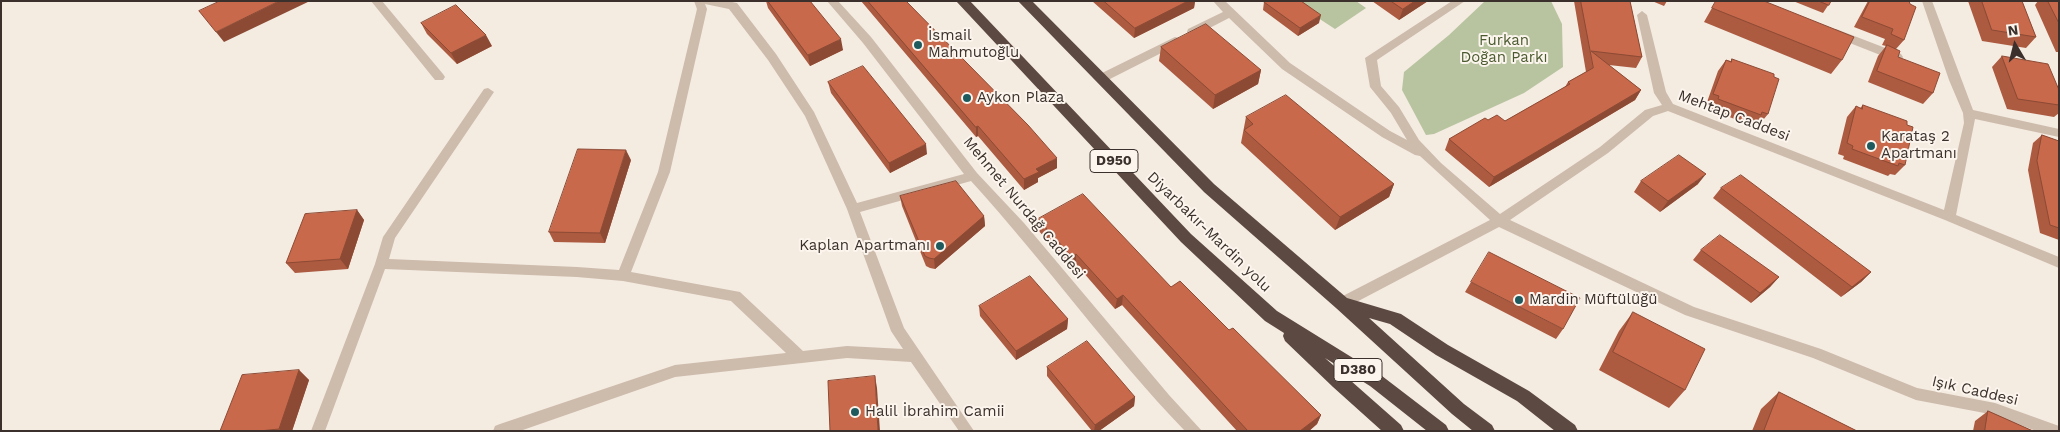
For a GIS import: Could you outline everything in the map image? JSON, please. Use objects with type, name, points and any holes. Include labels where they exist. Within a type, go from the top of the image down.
[{"type":"highway","name":"Diyarbakır-Mardin yolu","points":[[962,1],[1186,238],[1271,316],[1376,381],[1440,431]]},
{"type":"highway","name":"Diyarbakır-Mardin yolu","points":[[1024,1],[1209,188],[1342,303],[1458,409],[1486,431]]},
{"type":"highway","points":[[1342,303],[1395,319],[1442,350],[1522,396],[1568,431]]},
{"type":"highway","name":"D950","points":[[1271,316],[1339,382],[1395,431]]},
{"type":"street","points":[[376,1],[439,77]]},
{"type":"street","points":[[623,276],[664,172],[702,9],[699,1]]},
{"type":"street","points":[[709,1],[733,6],[772,57],[810,115],[853,209],[898,331],[967,431]]},
{"type":"street","name":"Mehmet Nurdağ Caddesi","points":[[832,1],[867,40],[973,176],[1020,227],[1188,429]]},
{"type":"street","points":[[1218,1],[1286,66],[1386,134],[1427,156]]},
{"type":"street","points":[[1427,156],[1415,143],[1395,110],[1376,86],[1371,58],[1460,1]]},
{"type":"street","points":[[1927,1],[1955,80],[1969,113],[1970,123],[1967,142],[1949,217]]},
{"type":"street","points":[[1102,78],[1230,13]]},
{"type":"street","points":[[1642,15],[1660,93],[1669,107]]},
{"type":"street","points":[[1822,27],[1910,63]]},
{"type":"street","points":[[1937,73],[1955,80]]},
{"type":"street","points":[[318,431],[381,264],[389,237],[488,92]]},
{"type":"street","name":"Mehtap Caddesi","points":[[1342,303],[1499,221],[1604,150],[1649,113],[1669,107],[1949,217],[2059,263]]},
{"type":"street","points":[[1969,113],[2059,134]]},
{"type":"street","name":"Işık Caddesi","points":[[1427,156],[1499,221],[1690,311],[1816,353],[1916,394],[1995,409],[2054,431]]},
{"type":"street","points":[[853,209],[973,176]]},
{"type":"street","points":[[381,264],[577,272],[623,276],[735,296],[800,357]]},
{"type":"street","points":[[500,431],[675,370],[847,352],[915,356]]},
{"type":"green space","points":[[1292,1],[1356,1],[1366,8],[1335,29]]},
{"type":"green space","name":"Furkan Doğan Parkı","points":[[1485,1],[1551,1],[1562,24],[1563,67],[1524,93],[1434,134],[1426,135],[1402,90],[1404,72],[1449,35]]},
{"type":"building","points":[[220,1],[279,1],[216,32],[199,11]]},
{"type":"building","points":[[768,1],[810,1],[841,39],[808,55]]},
{"type":"building","points":[[868,1],[906,1],[1028,125],[1057,158],[1036,169],[1039,172],[1024,179],[978,126],[976,127]]},
{"type":"building","points":[[1104,1],[1188,1],[1135,28]]},
{"type":"building","points":[[1301,1],[1321,15],[1300,28],[1264,2]]},
{"type":"building","points":[[1391,1],[1415,1],[1403,9]]},
{"type":"building","points":[[1581,1],[1630,1],[1642,57],[1591,51],[1641,90],[1494,177],[1449,139],[1485,118],[1488,120],[1497,115],[1505,121],[1570,84],[1568,82],[1593,68]]},
{"type":"building","points":[[1716,1],[1764,1],[1854,37],[1842,60],[1712,8]]},
{"type":"building","points":[[1819,1],[1831,1],[1829,5]]},
{"type":"building","points":[[1870,1],[1909,1],[1910,4],[1916,7],[1904,40],[1891,34],[1893,29],[1862,17]]},
{"type":"building","points":[[1982,1],[2022,1],[2036,37],[1992,30]]},
{"type":"building","points":[[2048,1],[2059,1],[2059,23]]},
{"type":"building","points":[[456,5],[486,35],[451,53],[421,23]]},
{"type":"building","points":[[1206,24],[1261,70],[1215,95],[1161,47]]},
{"type":"building","points":[[1887,45],[1900,51],[1898,57],[1940,73],[1933,93],[1877,71]]},
{"type":"building","points":[[2002,56],[2048,64],[2059,90],[2059,105],[2018,99]]},
{"type":"building","points":[[1732,59],[1774,74],[1774,77],[1779,79],[1768,114],[1762,112],[1761,115],[1718,99],[1719,96],[1713,94],[1726,60],[1731,62]]},
{"type":"building","points":[[863,66],[926,144],[889,163],[828,82]]},
{"type":"building","points":[[1286,95],[1394,184],[1340,217],[1244,130],[1253,124],[1246,117]]},
{"type":"building","name":"Karataş 2 Apartmanı","points":[[1863,105],[1907,121],[1907,125],[1913,127],[1905,165],[1899,163],[1898,166],[1852,149],[1853,146],[1847,143],[1856,106],[1862,109]]},
{"type":"building","points":[[2042,135],[2059,141],[2059,228],[2050,225],[2037,161]]},
{"type":"building","points":[[578,149],[626,150],[600,233],[549,232]]},
{"type":"building","points":[[1679,155],[1706,174],[1668,201],[1641,181]]},
{"type":"building","points":[[1741,175],[1871,272],[1852,287],[1721,188]]},
{"type":"building","name":"Kaplan Apartmanı","points":[[956,181],[984,216],[934,259],[929,258],[925,256],[900,196]]},
{"type":"building","points":[[1083,194],[1171,287],[1180,281],[1229,330],[1233,328],[1321,415],[1300,431],[1248,431],[1123,295],[1117,299],[1076,254],[1072,257],[1038,219]]},
{"type":"building","points":[[357,210],[340,259],[286,263],[305,214]]},
{"type":"building","points":[[1720,235],[1779,277],[1760,293],[1701,250]]},
{"type":"building","name":"Mardin Müftülüğü","points":[[1489,252],[1580,298],[1563,329],[1471,282]]},
{"type":"building","points":[[1030,276],[1068,319],[1016,351],[979,306]]},
{"type":"building","points":[[1633,312],[1705,349],[1685,390],[1613,352]]},
{"type":"building","points":[[1087,341],[1135,397],[1095,425],[1047,367]]},
{"type":"building","points":[[299,370],[279,429],[220,431],[242,375]]},
{"type":"building","name":"Halil İbrahim Camii","points":[[875,376],[878,431],[830,431],[828,381]]},
{"type":"building","points":[[1779,392],[1857,431],[1764,431]]},
{"type":"building","points":[[1988,411],[2033,431],[1985,431]]},
{"type":"place","name":"İsmail Mahmutoğlu","points":[[918,45]]},
{"type":"place","name":"Aykon Plaza","points":[[967,98]]},
{"type":"place","name":"Karataş 2 Apartmanı","points":[[1871,146]]},
{"type":"place","name":"Kaplan Apartmanı","points":[[940,246]]},
{"type":"place","name":"Mardin Müftülüğü","points":[[1519,300]]},
{"type":"place","name":"Halil İbrahim Camii","points":[[855,412]]}]
